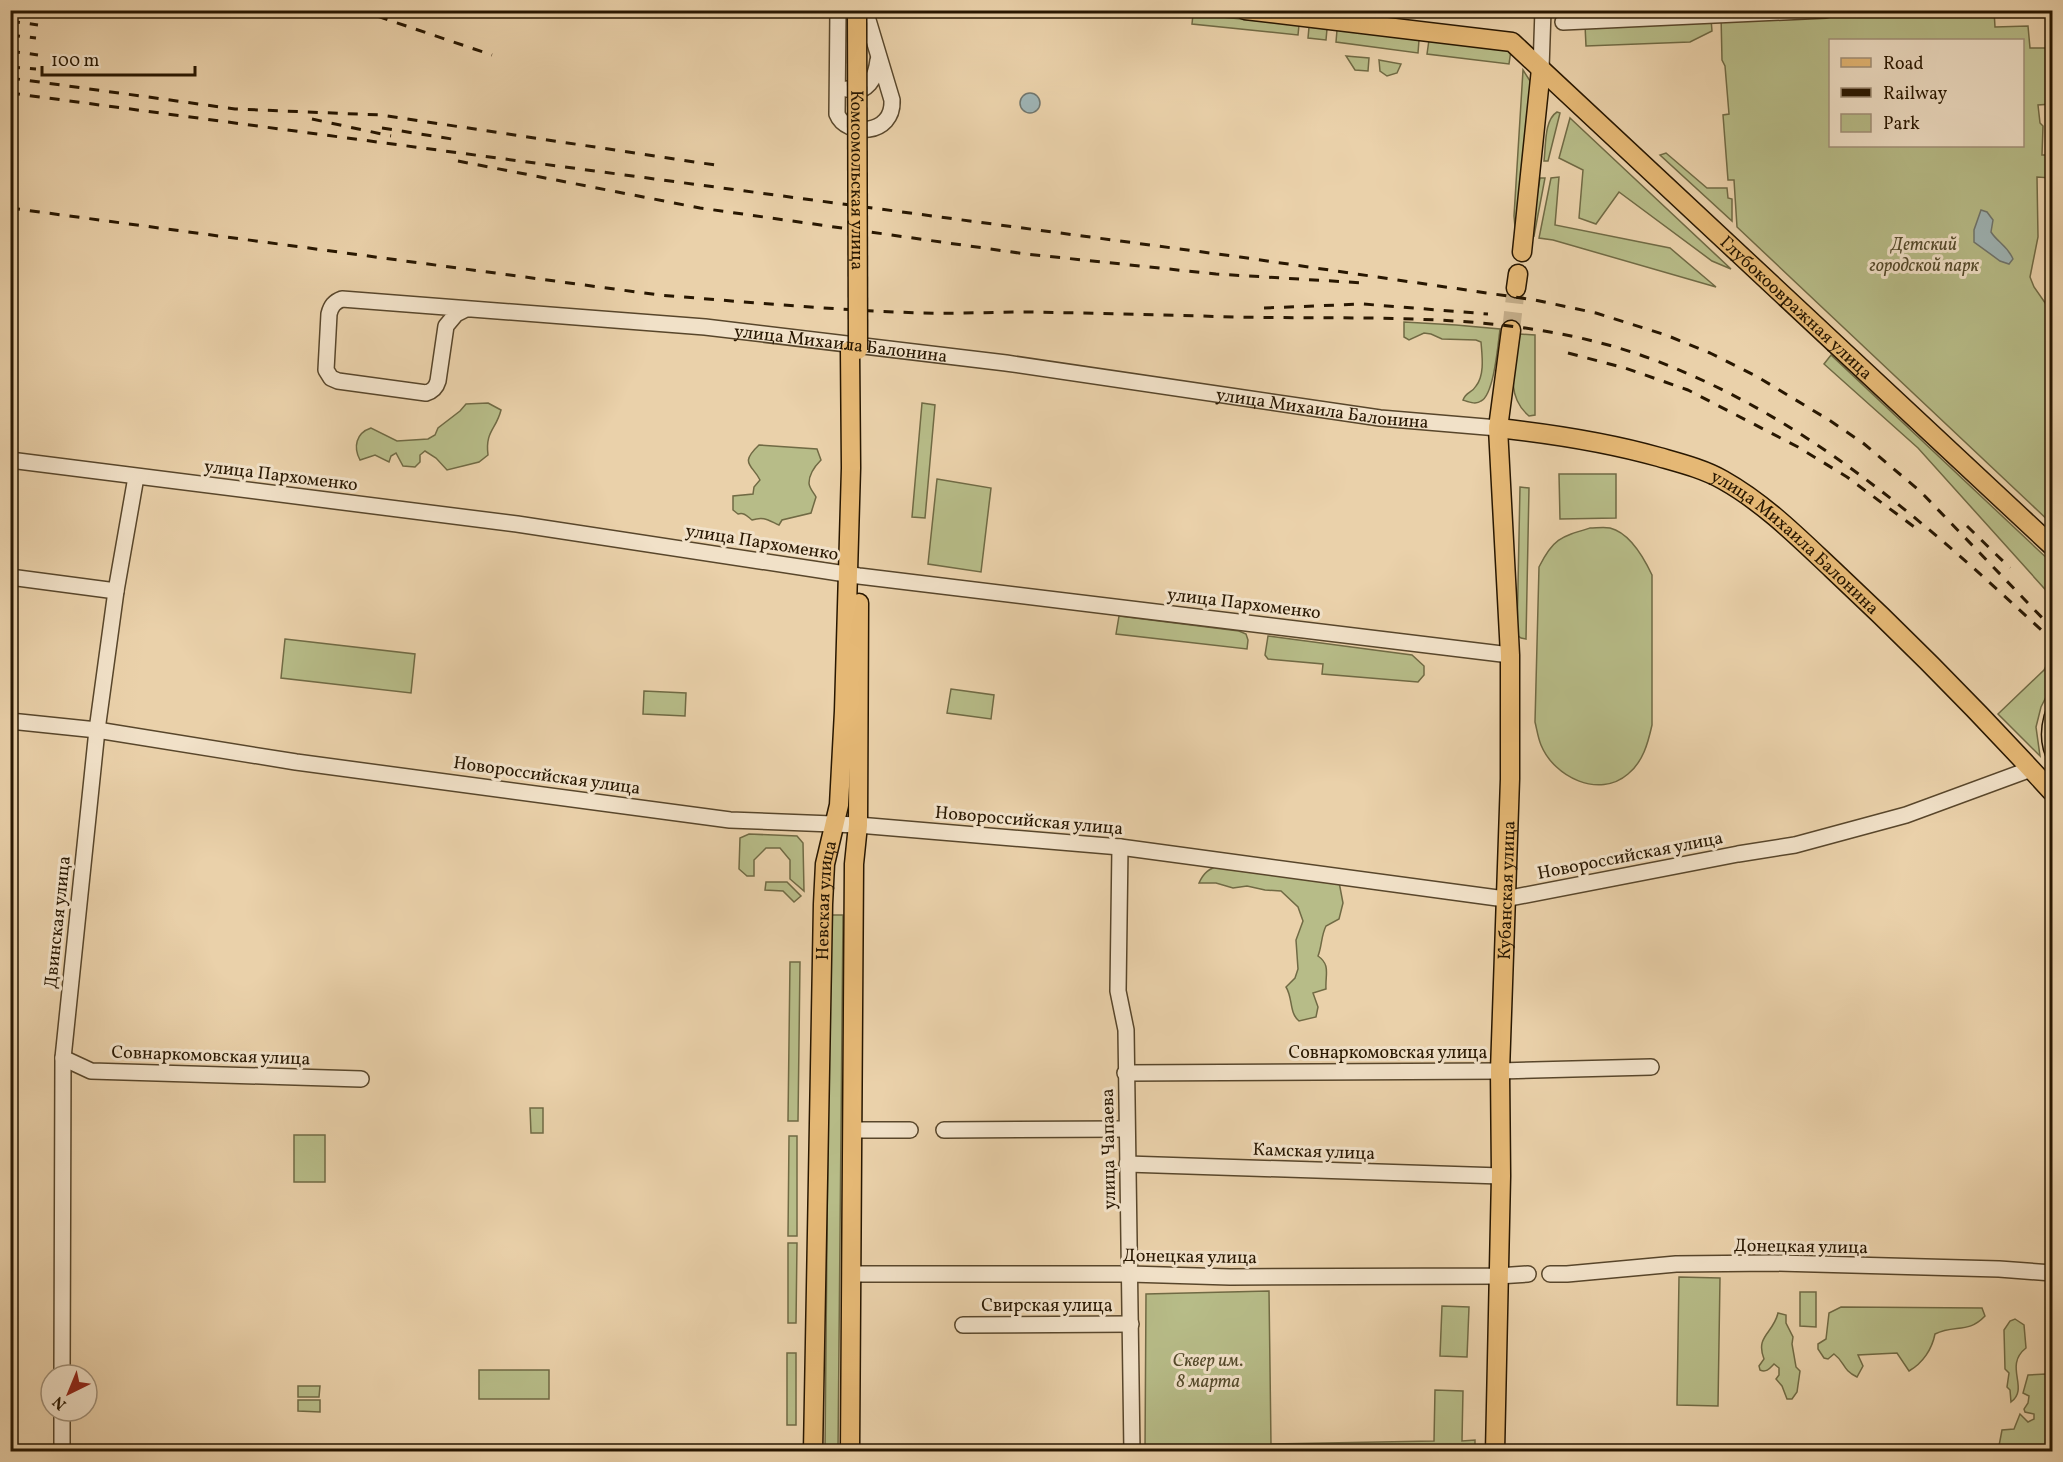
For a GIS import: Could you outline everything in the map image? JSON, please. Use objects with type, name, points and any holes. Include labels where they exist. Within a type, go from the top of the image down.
[{"type":"main road","name":"Комсомольская улица","points":[[846,10],[854,350]]},
{"type":"main road","name":"Комсомольская улица","points":[[854,350],[857,10]]},
{"type":"main road","name":"Глубокоовражная улица","points":[[1245,10],[1512,42],[2052,546]]},
{"type":"main road","points":[[1522,252],[1541,69]]},
{"type":"main road","name":"Кубанская улица","points":[[1495,1452],[1500,1071],[1510,779],[1509,655],[1498,428],[1511,330]]},
{"type":"main road","name":"Невская улица","points":[[813,1452],[823,904],[825,864],[836,825],[840,798],[853,575],[851,468],[854,350]]},
{"type":"main road","name":"улица Михаила Балонина","points":[[1498,428],[1562,436],[1626,448],[1680,463],[1722,480],[1769,511],[1845,581],[2052,792]]},
{"type":"main road","name":"Невская улица","points":[[850,1452],[854,864],[858,825],[853,575]]},
{"type":"main road","points":[[823,904],[832,892],[837,891],[844,893],[854,903]]},
{"type":"street","points":[[837,10],[837,114],[839,120],[853,127],[874,128],[882,125],[891,112],[892,100],[865,10]]},
{"type":"street","points":[[1541,69],[1543,10]]},
{"type":"street","points":[[1563,22],[1826,10]]},
{"type":"street","points":[[837,79],[842,87],[861,90],[873,81],[879,57]]},
{"type":"street","name":"улица Михаила Балонина","points":[[466,309],[456,314],[446,326],[438,381],[432,391],[426,393],[338,381],[332,378],[326,370],[328,314],[330,308],[342,299],[705,327],[1006,363],[1380,417],[1498,428]]},
{"type":"street","name":"улица Пархоменко","points":[[10,460],[517,524],[853,575],[1509,655]]},
{"type":"street","name":"Двинская улица","points":[[62,1363],[63,1058],[97,730],[116,591],[136,477]]},
{"type":"street","points":[[10,578],[116,591]]},
{"type":"street","name":"Новороссийская улица","points":[[10,721],[97,730],[296,762],[730,820],[858,825],[1120,847],[1505,899],[1796,845],[1906,815],[2031,769]]},
{"type":"street","name":"улица Чапаева","points":[[1120,847],[1118,991],[1126,1030],[1132,1452]]},
{"type":"street","name":"Совнаркомовская улица","points":[[63,1058],[91,1071],[361,1079]]},
{"type":"street","name":"Совнаркомовская улица","points":[[1125,1073],[1500,1071],[1651,1067]]},
{"type":"street","points":[[944,1130],[1126,1129]]},
{"type":"street","points":[[853,1130],[910,1130]]},
{"type":"street","name":"Камская улица","points":[[1127,1164],[1500,1176]]},
{"type":"street","name":"Донецкая улица","points":[[1550,1274],[1676,1264],[1774,1263],[1999,1269],[2052,1273]]},
{"type":"street","name":"Донецкая улица","points":[[851,1274],[1130,1274],[1378,1283],[1528,1274]]},
{"type":"street","name":"Свирская улица","points":[[963,1324],[1131,1324]]},
{"type":"street","points":[[62,1423],[62,1452]]},
{"type":"green space","name":"Детский городской парк","points":[[1568,10],[1994,10],[1995,27],[2028,26],[2030,48],[2046,48],[2047,61],[2052,61],[2052,104],[2038,105],[2040,123],[2043,126],[2042,155],[2052,155],[2052,178],[2037,177],[2038,237],[2030,277],[2048,307],[2052,308],[2052,524],[1737,227],[1734,180],[1728,180],[1723,115],[1729,114],[1725,66],[1722,60],[1721,15],[1567,22]]},
{"type":"green space","points":[[1193,14],[1299,25],[1298,35],[1192,24]]},
{"type":"green space","points":[[1711,19],[1712,31],[1690,42],[1586,46],[1585,25]]},
{"type":"green space","points":[[1309,27],[1327,29],[1326,40],[1308,38]]},
{"type":"green space","points":[[1337,30],[1419,40],[1418,53],[1336,42]]},
{"type":"green space","points":[[1429,40],[1511,50],[1509,64],[1427,54]]},
{"type":"green space","points":[[1346,56],[1369,58],[1368,71],[1355,70]]},
{"type":"green space","points":[[1379,60],[1401,64],[1397,73],[1387,76],[1380,71]]},
{"type":"green space","points":[[1523,70],[1532,84],[1516,238],[1514,216]]},
{"type":"green space","points":[[1557,112],[1560,113],[1548,161],[1544,161],[1548,127]]},
{"type":"green space","points":[[1570,118],[1731,269],[1712,261],[1619,192],[1596,224],[1579,218],[1583,170],[1559,158]]},
{"type":"green space","points":[[1666,153],[1707,188],[1727,188],[1728,198],[1732,199],[1732,221],[1660,155]]},
{"type":"green space","points":[[1559,177],[1555,225],[1670,248],[1716,287],[1553,240],[1539,238],[1551,178]]},
{"type":"green space","points":[[1540,178],[1545,178],[1534,236],[1530,235]]},
{"type":"green space","points":[[1404,322],[1500,329],[1495,368],[1485,397],[1477,403],[1463,400],[1481,376],[1481,342],[1442,339],[1424,333],[1409,340],[1404,337]]},
{"type":"green space","points":[[1520,334],[1535,335],[1535,415],[1529,416],[1516,398],[1514,388],[1514,367]]},
{"type":"green space","points":[[1831,355],[2052,563],[2052,597],[1918,448],[1824,364]]},
{"type":"green space","points":[[488,403],[501,410],[489,435],[488,455],[479,462],[447,470],[436,458],[425,451],[420,455],[420,462],[415,467],[403,466],[396,453],[391,456],[389,462],[375,455],[360,460],[356,445],[359,437],[366,430],[371,428],[397,441],[428,439],[435,435],[438,428],[466,404]]},
{"type":"green space","points":[[922,403],[935,405],[925,518],[912,517]]},
{"type":"green space","points":[[759,445],[817,449],[821,460],[809,480],[816,497],[811,513],[782,520],[779,525],[769,520],[752,520],[733,510],[733,496],[753,494],[754,487],[760,480],[748,460]]},
{"type":"green space","points":[[1559,474],[1616,474],[1616,518],[1560,519]]},
{"type":"green space","points":[[937,479],[991,488],[981,572],[928,564]]},
{"type":"green space","points":[[1520,487],[1529,488],[1526,639],[1517,635]]},
{"type":"green space","points":[[1590,528],[1610,528],[1624,535],[1640,554],[1652,575],[1652,725],[1647,745],[1638,764],[1628,774],[1604,785],[1578,781],[1556,767],[1541,745],[1535,722],[1539,567],[1558,540]]},
{"type":"green space","points":[[1119,616],[1239,631],[1246,634],[1247,649],[1116,634]]},
{"type":"green space","points":[[1268,636],[1412,655],[1424,666],[1424,675],[1418,682],[1322,674],[1323,664],[1268,659],[1265,655]]},
{"type":"green space","points":[[285,639],[415,654],[411,693],[281,678]]},
{"type":"green space","points":[[2052,654],[2052,685],[2041,707],[2036,727],[2040,756],[1998,714],[2044,670]]},
{"type":"green space","points":[[951,689],[994,695],[991,719],[947,713]]},
{"type":"green space","points":[[644,691],[686,693],[685,716],[643,714]]},
{"type":"green space","points":[[749,834],[797,836],[803,843],[804,891],[790,879],[790,860],[780,848],[766,848],[754,860],[754,876],[747,876],[739,869],[740,838]]},
{"type":"green space","points":[[1220,865],[1339,882],[1343,903],[1339,919],[1326,926],[1318,956],[1326,967],[1326,989],[1313,993],[1318,1007],[1316,1017],[1299,1021],[1296,1018],[1286,987],[1295,978],[1298,969],[1296,940],[1303,921],[1298,907],[1281,891],[1199,883],[1207,871]]},
{"type":"green space","points":[[766,882],[787,882],[801,896],[794,902],[783,891],[765,890]]},
{"type":"green space","points":[[830,915],[843,915],[838,1451],[825,1452]]},
{"type":"green space","points":[[790,962],[800,962],[798,1121],[788,1121]]},
{"type":"green space","points":[[530,1108],[543,1108],[543,1133],[531,1133]]},
{"type":"green space","points":[[294,1135],[325,1135],[325,1182],[294,1182]]},
{"type":"green space","points":[[789,1136],[797,1136],[797,1236],[788,1236]]},
{"type":"green space","points":[[788,1243],[797,1243],[796,1323],[788,1323]]},
{"type":"green space","points":[[1679,1277],[1720,1278],[1718,1406],[1677,1405]]},
{"type":"green space","name":"Сквер им. 8 марта","points":[[1269,1291],[1271,1444],[1434,1441],[1435,1390],[1463,1391],[1462,1441],[1475,1440],[1475,1451],[1145,1451],[1146,1294]]},
{"type":"green space","points":[[1800,1292],[1816,1292],[1816,1327],[1800,1326]]},
{"type":"green space","points":[[1442,1306],[1469,1307],[1467,1357],[1440,1356]]},
{"type":"green space","points":[[1841,1307],[1982,1308],[1985,1316],[1973,1325],[1935,1334],[1926,1355],[1909,1371],[1897,1353],[1858,1355],[1863,1366],[1857,1377],[1849,1372],[1834,1354],[1828,1359],[1824,1358],[1818,1349],[1818,1344],[1826,1339],[1829,1313]]},
{"type":"green space","points":[[1778,1313],[1786,1315],[1786,1323],[1793,1337],[1796,1367],[1800,1371],[1797,1392],[1792,1399],[1787,1399],[1782,1386],[1776,1379],[1779,1375],[1779,1368],[1774,1364],[1768,1370],[1762,1371],[1759,1366],[1764,1359],[1763,1340]]},
{"type":"green space","points":[[2015,1319],[2024,1325],[2026,1348],[2017,1362],[2018,1390],[2011,1402],[2010,1390],[2007,1387],[2009,1373],[2005,1369],[2004,1330],[2010,1321]]},
{"type":"green space","points":[[787,1353],[796,1353],[796,1425],[787,1425]]},
{"type":"green space","points":[[479,1370],[549,1370],[549,1399],[479,1399]]},
{"type":"green space","points":[[2028,1375],[2052,1376],[2052,1424],[2049,1427],[2051,1451],[1998,1451],[2002,1430],[2014,1429],[2020,1414],[2028,1422],[2034,1419],[2034,1414],[2025,1412],[2024,1409],[2029,1396],[2023,1393]]},
{"type":"green space","points":[[298,1386],[320,1386],[319,1397],[298,1397]]},
{"type":"green space","points":[[298,1400],[320,1400],[320,1412],[298,1411]]},
{"type":"shaded area","points":[[1030,93],[1037,96],[1040,103],[1037,110],[1030,113],[1023,110],[1020,103],[1023,96]]},
{"type":"shaded area","points":[[1981,210],[1987,212],[1993,220],[1991,232],[2011,254],[2013,259],[2009,264],[2000,261],[1974,242],[1974,230]]},
{"type":"tunnel","points":[[1511,330],[1516,288]]},
{"type":"tram line","points":[[2052,695],[2045,713],[2042,732],[2044,750],[2052,768]]},
{"type":"railway","points":[[21,10],[40,13]]},
{"type":"railway","points":[[359,10],[492,55]]},
{"type":"railway","points":[[10,21],[38,25]]},
{"type":"railway","points":[[10,35],[36,38]]},
{"type":"railway","points":[[10,51],[38,55]]},
{"type":"railway","points":[[10,67],[36,69]]},
{"type":"railway","points":[[10,78],[235,109],[381,115],[715,165]]},
{"type":"railway","points":[[10,93],[1240,257],[1535,300],[1596,313],[1666,335],[1710,353],[1756,376],[1863,443],[1921,492],[2052,628]]},
{"type":"railway","points":[[312,119],[391,136]]},
{"type":"railway","points":[[382,128],[452,139]]},
{"type":"railway","points":[[458,161],[700,208],[1026,254],[1216,274],[1364,283]]},
{"type":"railway","points":[[10,208],[659,295],[921,313],[1026,312],[1449,321],[1501,325],[1606,344],[1657,361],[1714,386],[1768,414],[1819,446],[1915,518],[2052,640]]},
{"type":"railway","points":[[1264,308],[1363,304],[1488,314]]},
{"type":"railway","points":[[1568,353],[1625,368],[1688,390],[1798,447],[1847,477],[1917,529]]},
{"type":"railway","points":[[1967,526],[2010,568]]}]
